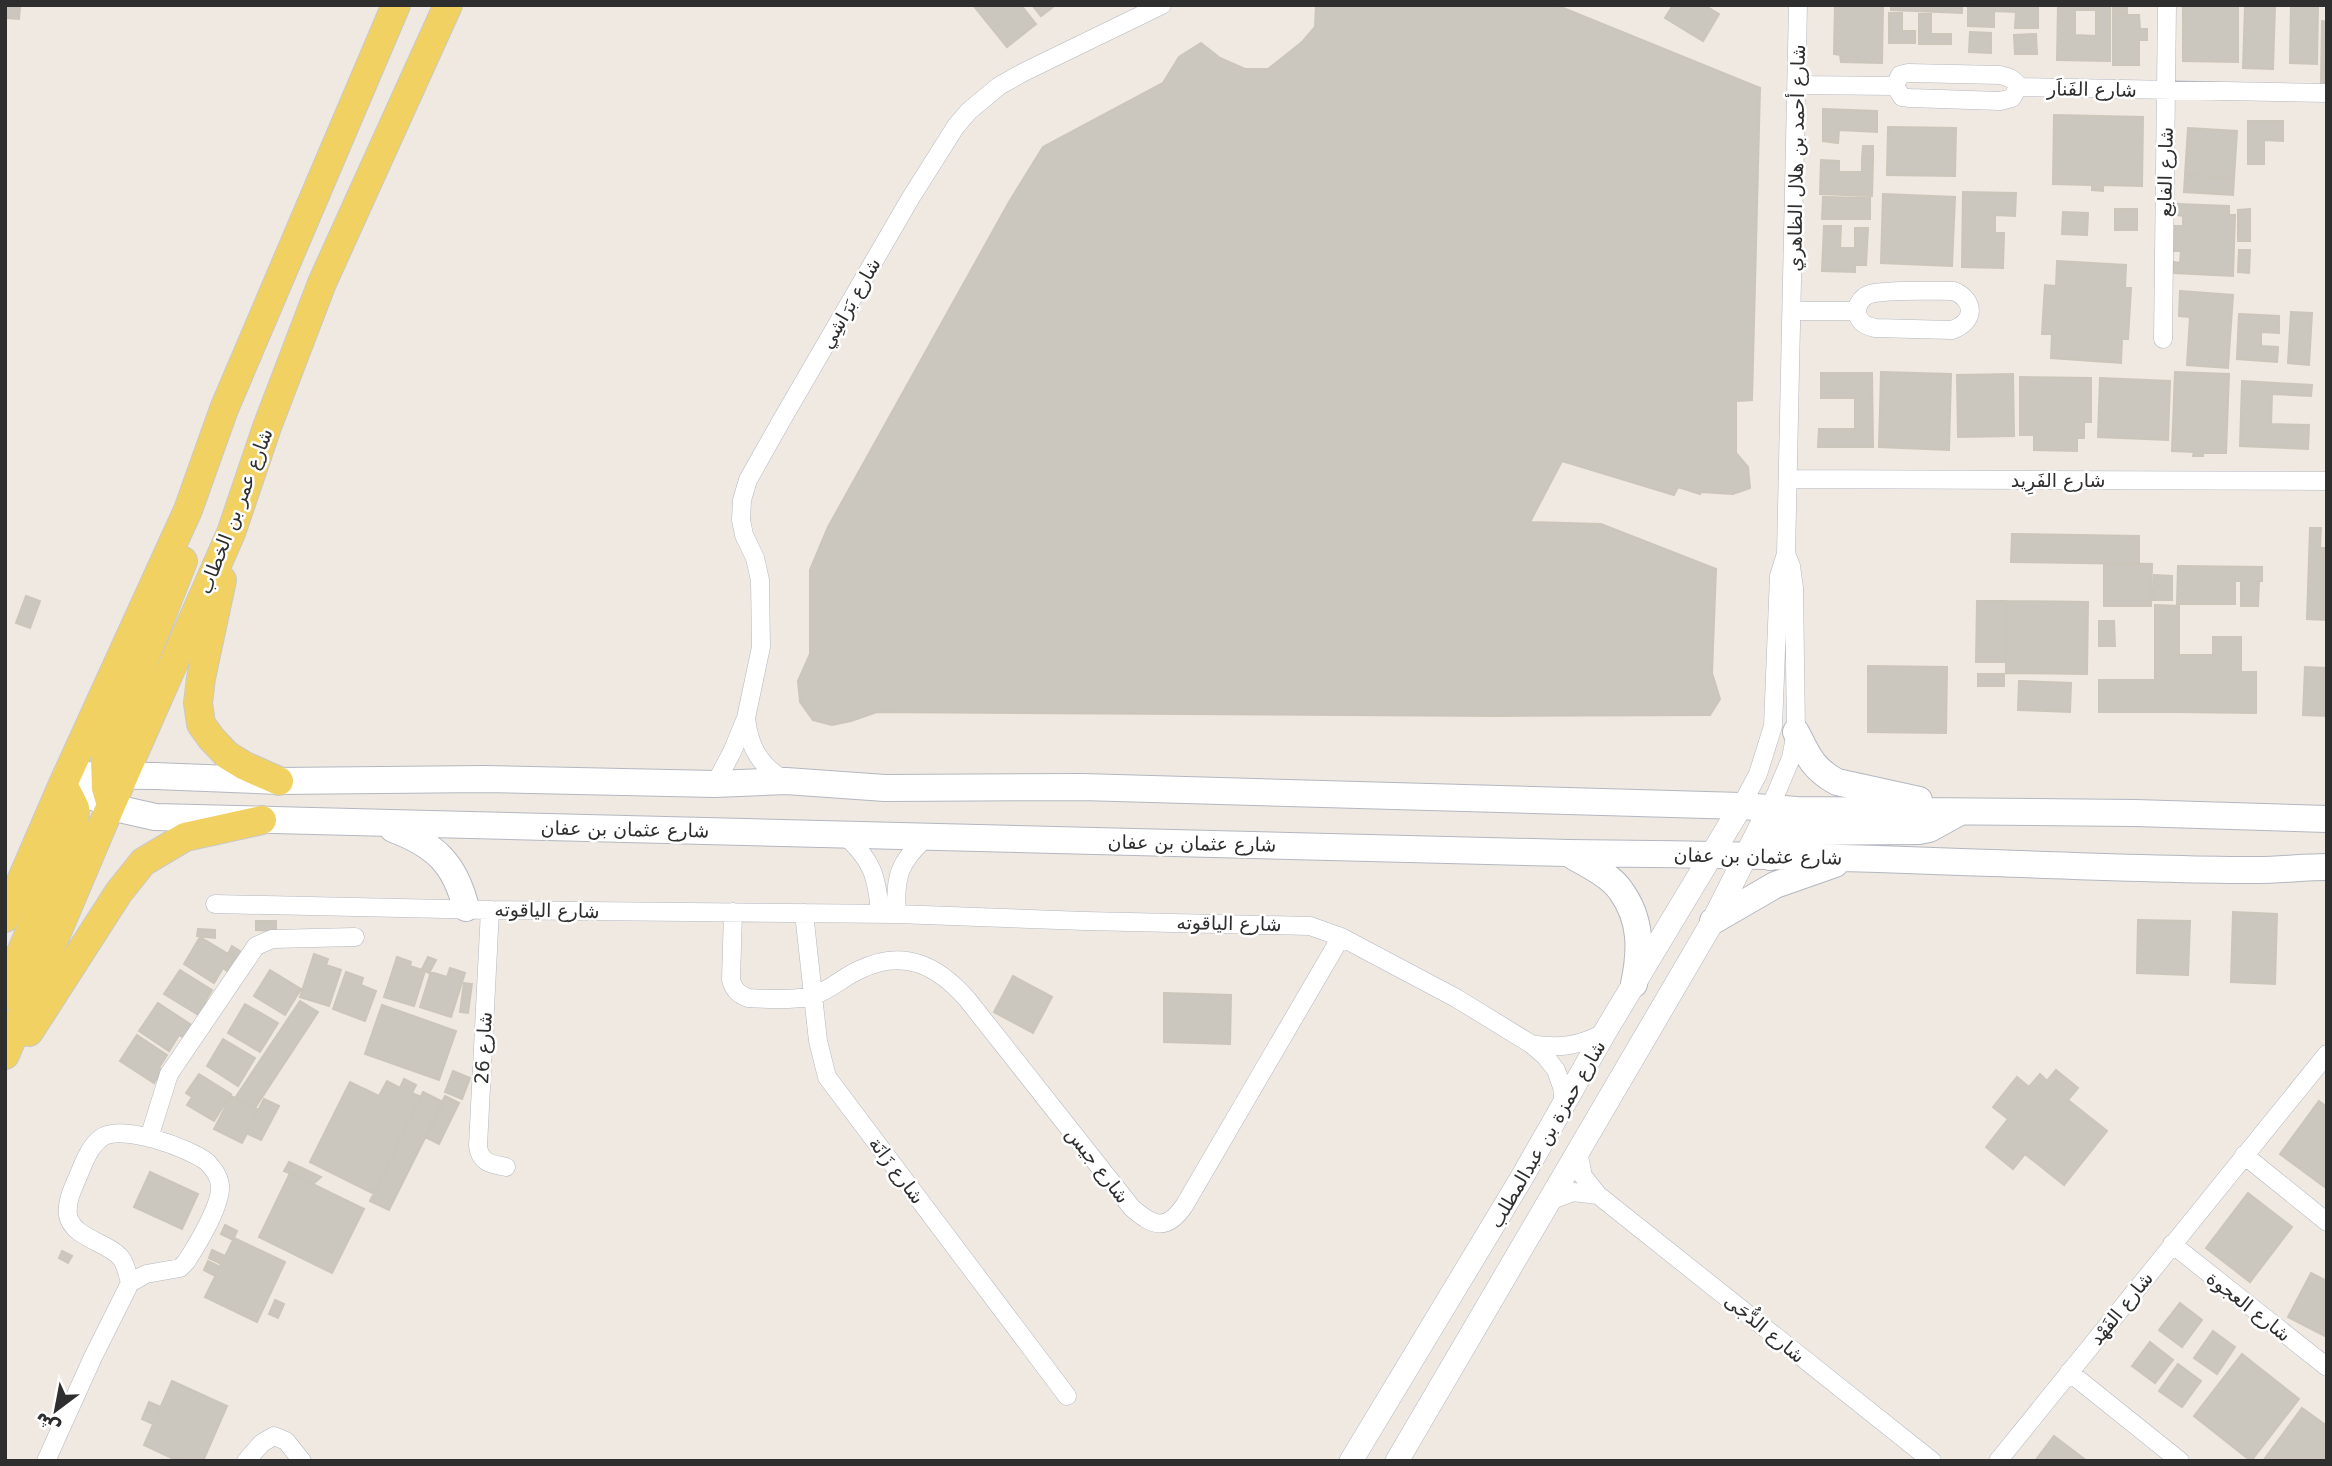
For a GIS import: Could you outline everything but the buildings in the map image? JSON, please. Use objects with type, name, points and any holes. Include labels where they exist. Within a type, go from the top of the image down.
[{"type":"main road","points":[[5,918],[64,780],[188,510],[224,409],[396,5]]},
{"type":"main road","name":"شارع عمر بن الخطاب","points":[[115,776],[231,533],[267,427],[322,283],[448,5]]},
{"type":"main road","points":[[115,776],[105,759],[181,567],[187,542],[188,510]]},
{"type":"main road","points":[[231,533],[201,678],[198,703],[201,723],[227,755],[279,781]]},
{"type":"main road","points":[[1796,732],[1814,766],[1837,782],[1932,802],[1961,811]]},
{"type":"main road","points":[[5,1055],[110,805],[106,788],[115,776]]},
{"type":"main road","points":[[64,780],[115,776],[279,781],[485,779],[715,784],[786,781],[885,788],[1082,788],[1770,808],[2327,819]]},
{"type":"main road","points":[[5,996],[8,983],[74,828],[75,808],[64,780]]},
{"type":"main road","name":"شارع عثمان بن عفان","points":[[64,780],[110,805],[155,817],[1568,853],[1712,854],[2247,870],[2327,867]]},
{"type":"main road","points":[[1758,857],[1767,837],[1780,832],[1919,831],[1929,829],[1961,811]]},
{"type":"main road","points":[[5,1061],[25,1039],[118,892],[143,862],[185,838],[262,820]]},
{"type":"main road","points":[[378,823],[426,844],[443,858],[478,909]]},
{"type":"main road","points":[[1568,853],[1621,890],[1633,914],[1640,941],[1634,984]]},
{"type":"main road","points":[[1713,921],[1775,885],[1853,858]]},
{"type":"street","name":"شارع بَرَاشِي","points":[[715,784],[746,718],[761,647],[762,597],[755,558],[744,535],[741,500],[748,480],[780,423],[910,199],[956,126],[982,98],[999,86],[1162,5]]},
{"type":"street","name":"شارع أحمد بن هلال الظاهري","points":[[1741,806],[1758,774],[1773,726],[1779,576],[1786,554],[1798,5]]},
{"type":"street","name":"شارع الفايع","points":[[2162,339],[2167,5]]},
{"type":"street","name":"شارع الفَناَر","points":[[1895,86],[1900,75],[1908,73],[2000,75],[2012,79],[2018,88]]},
{"type":"street","name":"شارع الفَناَر","points":[[1798,85],[1895,86]]},
{"type":"street","name":"شارع الفَناَر","points":[[1895,86],[1902,97],[2000,102],[2012,97],[2018,88]]},
{"type":"street","name":"شارع الفَناَر","points":[[2018,88],[2327,93]]},
{"type":"street","points":[[1954,291],[1969,302],[1970,311],[1968,320],[1961,327],[1952,330],[1875,328],[1866,326],[1857,311],[1858,304],[1870,294],[1954,291]]},
{"type":"street","points":[[1793,311],[1857,311]]},
{"type":"street","name":"شارع الفَرِيد","points":[[1788,479],[2327,481]]},
{"type":"street","name":"شارع أحمد بن هلال الظاهري","points":[[1770,808],[1791,758],[1796,732],[1794,587],[1786,554]]},
{"type":"street","name":"شارع بَرَاشِي","points":[[746,718],[752,749],[772,773],[786,781]]},
{"type":"street","name":"شارع حمزة بن عبدالمطلب","points":[[1351,1461],[1741,806]]},
{"type":"street","name":"شارع حمزة بن عبدالمطلب","points":[[1397,1461],[1713,921],[1758,857],[1770,808]]},
{"type":"street","points":[[844,834],[870,863],[888,914]]},
{"type":"street","points":[[888,914],[902,864],[912,849],[927,837]]},
{"type":"street","name":"شارع الياقوته","points":[[215,904],[888,914],[1085,921],[1297,924],[1341,937],[1457,998],[1531,1044],[1556,1070],[1564,1105]]},
{"type":"street","name":"شارع 26","points":[[478,909],[478,1146],[480,1157],[484,1161],[506,1167]]},
{"type":"street","points":[[733,912],[731,980],[738,994],[748,999],[812,996]]},
{"type":"street","name":"شارع زَانَة","points":[[804,913],[812,996],[820,1053],[827,1077],[1067,1396]]},
{"type":"street","points":[[149,1138],[169,1074],[256,946],[272,939],[355,937]]},
{"type":"street","name":"شارع جيس","points":[[812,996],[880,961],[902,959],[925,965],[941,974],[968,999],[1132,1209],[1151,1222],[1160,1224],[1171,1222],[1184,1206],[1341,937]]},
{"type":"street","name":"شارع الياقوته","points":[[1531,1044],[1569,1046],[1588,1041],[1605,1032]]},
{"type":"street","name":"شارع الفَهْد","points":[[1998,1461],[2327,1054]]},
{"type":"street","points":[[46,1461],[130,1283],[146,1274],[180,1268],[186,1262],[219,1200],[220,1185],[217,1174],[208,1163],[149,1138],[124,1132],[110,1133],[100,1138],[85,1160],[70,1198],[68,1212],[75,1227],[114,1251],[122,1259],[130,1283]]},
{"type":"street","name":"شارع الدُّجَى","points":[[1578,1151],[1583,1175],[1598,1195],[1932,1461]]},
{"type":"street","points":[[2244,1155],[2327,1222]]},
{"type":"street","points":[[1549,1202],[1573,1192],[1598,1195]]},
{"type":"street","name":"شارع العجوة","points":[[2172,1244],[2327,1367]]},
{"type":"street","points":[[2069,1372],[2180,1461]]},
{"type":"street","points":[[246,1461],[262,1443],[274,1436],[286,1441],[302,1461]]}]
